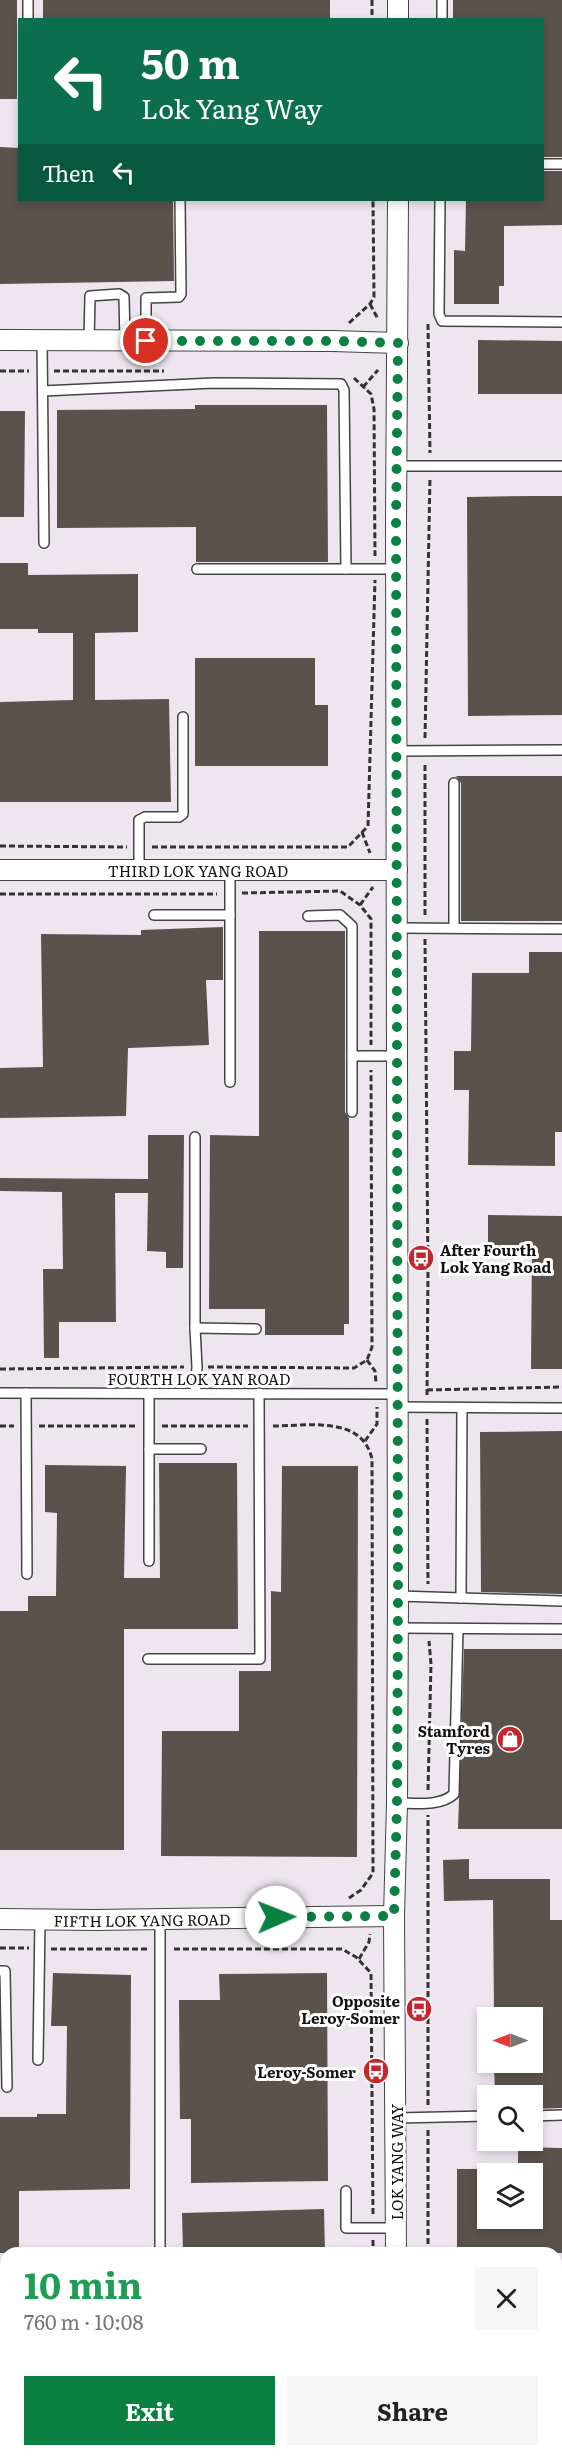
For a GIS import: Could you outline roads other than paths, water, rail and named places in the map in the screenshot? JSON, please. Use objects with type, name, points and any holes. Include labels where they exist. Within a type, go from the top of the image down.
[{"type":"street","points":[[398,0],[398,18]]},
{"type":"street","name":"LOK YANG WAY","points":[[396,2247],[394,1916],[398,1629],[398,201]]},
{"type":"street","points":[[0,340],[398,343]]},
{"type":"street","name":"THIRD LOK YANG ROAD","points":[[0,870],[397,870]]},
{"type":"street","name":"FIFTH LOK YANG ROAD","points":[[0,1919],[394,1916]]},
{"type":"lane","points":[[28,0],[28,18]]},
{"type":"lane","points":[[442,0],[442,18]]},
{"type":"lane","points":[[544,164],[562,164]]},
{"type":"lane","points":[[146,341],[147,298],[179,297],[181,294],[180,201]]},
{"type":"lane","points":[[440,201],[439,314],[442,321],[562,322]]},
{"type":"lane","points":[[89,341],[90,296],[119,294],[124,297],[125,341]]},
{"type":"lane","points":[[42,340],[44,543]]},
{"type":"lane","points":[[43,391],[214,382],[341,384],[344,390],[346,569]]},
{"type":"lane","points":[[397,466],[562,466]]},
{"type":"lane","points":[[197,569],[397,569]]},
{"type":"lane","points":[[139,869],[141,818],[179,817],[183,814],[183,717]]},
{"type":"lane","points":[[397,751],[562,750]]},
{"type":"lane","points":[[454,783],[454,928]]},
{"type":"lane","points":[[230,869],[230,1082]]},
{"type":"lane","points":[[154,915],[230,915]]},
{"type":"lane","points":[[308,916],[340,915],[351,924],[351,1112]]},
{"type":"lane","points":[[398,928],[562,929]]},
{"type":"lane","points":[[352,1056],[398,1056]]},
{"type":"lane","points":[[195,1137],[195,1393]]},
{"type":"lane","points":[[195,1328],[256,1329]]},
{"type":"lane","name":"FOURTH LOK YAN ROAD","points":[[0,1393],[259,1394],[398,1401],[427,1407],[562,1408]]},
{"type":"lane","points":[[26,1393],[27,1574]]},
{"type":"lane","points":[[149,1393],[149,1561]]},
{"type":"lane","points":[[148,1659],[260,1659],[259,1394]]},
{"type":"lane","points":[[461,1598],[462,1408]]},
{"type":"lane","points":[[149,1449],[201,1449]]},
{"type":"lane","points":[[398,1596],[562,1601]]},
{"type":"lane","points":[[398,1629],[562,1629]]},
{"type":"lane","points":[[397,1803],[428,1803],[448,1800],[454,1794],[458,1629]]},
{"type":"lane","points":[[38,2060],[40,1919]]},
{"type":"lane","points":[[159,2247],[160,1919]]},
{"type":"lane","points":[[0,1971],[5,1971],[7,2087]]},
{"type":"lane","points":[[543,2116],[562,2115]]},
{"type":"lane","points":[[396,2118],[477,2116]]},
{"type":"lane","points":[[346,2191],[346,2228],[396,2228]]},
{"type":"place","name":"After Fourth Lok Yang Road","points":[[421,1258]]},
{"type":"place","name":"Stamford Tyres","points":[[510,1739]]},
{"type":"place","name":"Opposite Leroy-Somer","points":[[419,2009]]},
{"type":"place","name":"Leroy-Somer","points":[[376,2071]]}]
